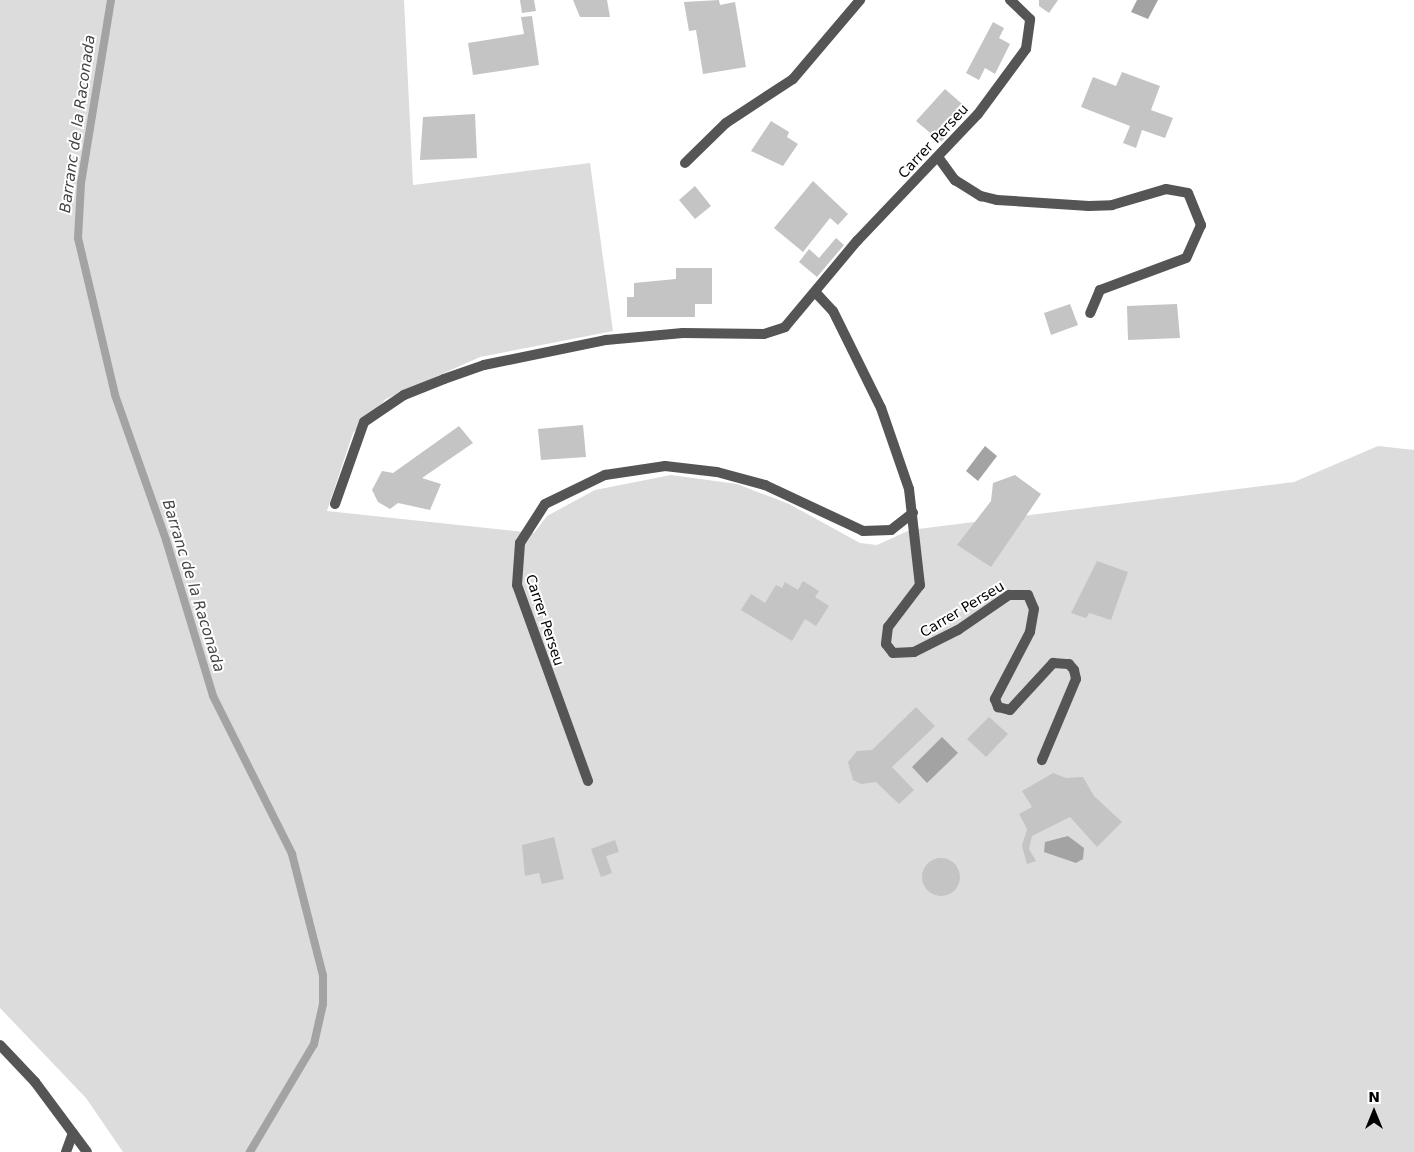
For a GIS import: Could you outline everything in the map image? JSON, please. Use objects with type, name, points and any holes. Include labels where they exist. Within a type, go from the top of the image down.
[{"type":"street","points":[[685,163],[726,123],[793,79],[860,0]]},
{"type":"street","name":"Carrer Perseu","points":[[335,504],[364,422],[404,395],[484,365],[551,350],[683,333],[776,332],[817,294],[857,241],[978,114],[1026,49],[1030,20],[1010,0]]},
{"type":"street","points":[[938,157],[955,180],[981,196],[997,200],[1090,206],[1166,190],[1188,193],[1201,225],[1186,258],[1100,290],[1090,313]]},
{"type":"street","name":"Carrer Perseu","points":[[817,294],[833,310],[892,433],[913,513],[920,586],[888,626],[886,644],[893,653],[914,652],[958,630],[1010,595],[1028,595],[1034,610],[1030,632],[996,699],[998,706],[1010,710],[1053,663],[1069,664],[1074,670],[1076,678],[1042,760]]},
{"type":"street","name":"Carrer Perseu","points":[[588,781],[517,586],[520,543],[544,504],[605,475],[665,466],[765,485],[863,531],[891,530],[913,513]]},
{"type":"street","points":[[0,1045],[87,1152]]},
{"type":"street","points":[[66,1152],[73,1133]]},
{"type":"shaded area","points":[[0,0],[404,0],[413,185],[590,163],[613,331],[480,357],[386,399],[353,433],[327,511],[534,533],[547,516],[595,490],[671,475],[737,484],[789,504],[860,543],[877,545],[910,530],[1294,482],[1378,446],[1414,450],[1414,1152],[123,1152],[86,1098],[0,1008]]},
{"type":"shaded area","points":[[1137,0],[1158,0],[1148,19],[1131,12]]},
{"type":"shaded area","points":[[985,446],[997,456],[978,481],[966,471]]},
{"type":"shaded area","points":[[942,737],[958,753],[927,783],[912,767]]},
{"type":"shaded area","points":[[1068,836],[1084,848],[1083,859],[1076,863],[1044,852],[1045,842]]},
{"type":"building","points":[[520,0],[534,0],[536,11],[522,13]]},
{"type":"building","points":[[573,0],[607,0],[610,17],[580,17]]},
{"type":"building","points":[[719,0],[720,5],[735,2],[746,67],[703,74],[696,30],[689,31],[684,2]]},
{"type":"building","points":[[1039,0],[1058,0],[1049,13],[1039,6]]},
{"type":"building","points":[[532,16],[539,65],[473,75],[468,43],[524,34],[521,17]]},
{"type":"building","points":[[993,22],[1004,28],[999,38],[1010,44],[995,74],[985,68],[979,80],[966,73]]},
{"type":"building","points":[[1122,72],[1160,86],[1151,110],[1173,118],[1165,138],[1142,130],[1136,148],[1123,143],[1130,126],[1081,107],[1093,77],[1116,86]]},
{"type":"building","points":[[945,89],[969,110],[941,142],[916,121]]},
{"type":"building","points":[[475,114],[477,158],[420,160],[423,117]]},
{"type":"building","points":[[771,121],[789,132],[787,137],[798,144],[783,166],[751,151]]},
{"type":"building","points":[[813,181],[848,214],[838,225],[830,218],[803,252],[774,228]]},
{"type":"building","points":[[695,186],[711,206],[695,219],[679,200]]},
{"type":"building","points":[[836,238],[844,245],[817,277],[799,262],[809,249],[819,258]]},
{"type":"building","points":[[676,268],[712,268],[712,304],[695,304],[695,317],[627,317],[627,297],[634,297],[634,283],[676,279]]},
{"type":"building","points":[[1070,304],[1078,325],[1051,335],[1044,313]]},
{"type":"building","points":[[1177,304],[1180,338],[1128,340],[1127,306]]},
{"type":"building","points":[[583,425],[586,457],[541,460],[538,429]]},
{"type":"building","points":[[459,426],[473,443],[422,478],[441,484],[430,510],[398,503],[390,509],[378,502],[372,490],[382,471],[393,473]]},
{"type":"building","points":[[1015,475],[1041,494],[991,567],[957,545],[991,501],[993,483]]},
{"type":"building","points":[[1097,561],[1128,572],[1111,620],[1089,613],[1086,618],[1071,613]]},
{"type":"building","points":[[803,581],[819,591],[815,597],[829,606],[816,626],[805,619],[792,641],[741,610],[751,594],[765,603],[776,585],[782,588],[785,582],[798,590]]},
{"type":"building","points":[[916,707],[935,726],[892,767],[914,790],[899,804],[876,782],[861,784],[853,780],[848,762],[857,751],[872,750]]},
{"type":"building","points":[[989,717],[1008,734],[986,757],[967,739]]},
{"type":"building","points":[[1053,773],[1066,778],[1083,777],[1094,796],[1122,822],[1097,847],[1070,817],[1032,836],[1029,849],[1036,861],[1027,864],[1022,846],[1027,829],[1019,814],[1032,807],[1022,791]]},
{"type":"building","points":[[554,837],[564,879],[542,884],[539,873],[525,876],[522,845]]},
{"type":"building","points":[[615,840],[619,852],[606,856],[612,873],[601,877],[591,849]]},
{"type":"building","points":[[941,858],[954,864],[960,877],[954,890],[941,896],[928,890],[922,877],[928,864]]},
{"type":"waterway","name":"Barranc de la Raconada","points":[[111,0],[81,183],[78,238],[115,395],[166,540],[213,696],[292,854],[323,976],[323,1004],[314,1044],[250,1152]]}]
